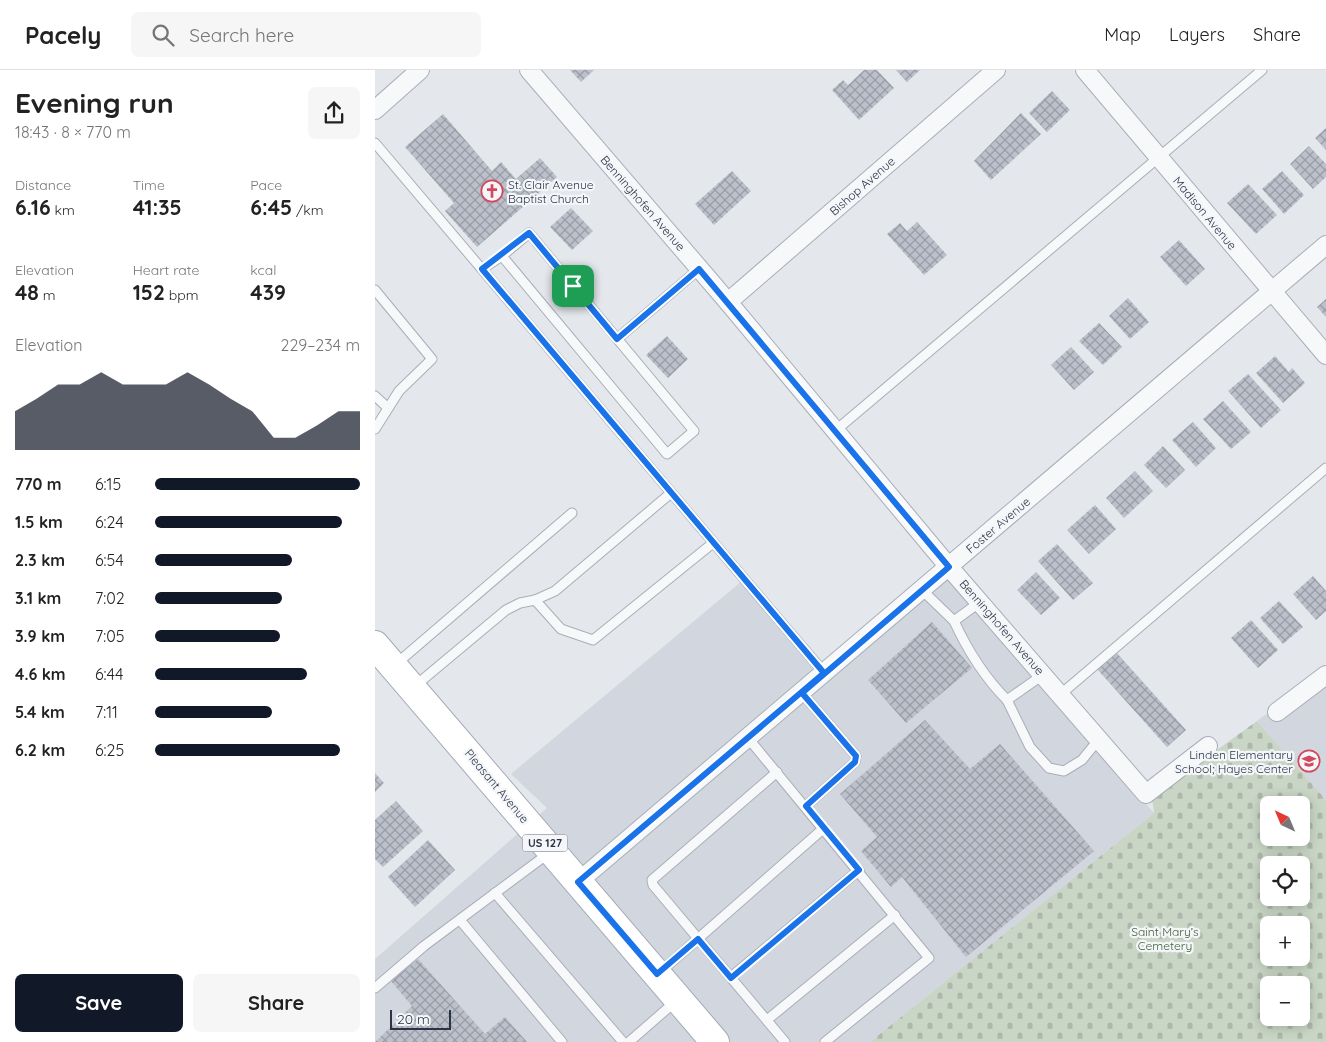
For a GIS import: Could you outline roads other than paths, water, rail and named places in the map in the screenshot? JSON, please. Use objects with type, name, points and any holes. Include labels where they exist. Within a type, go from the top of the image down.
[{"type":"main road","name":"Pleasant Avenue","points":[[375,645],[715,1042]]},
{"type":"street","points":[[375,110],[420,70]]},
{"type":"street","name":"Benninghofen Avenue","points":[[529,70],[728,302],[949,567],[1044,674],[1146,794],[1208,746]]},
{"type":"street","name":"Bishop Avenue","points":[[728,302],[996,70]]},
{"type":"street","name":"Madison Avenue","points":[[1085,70],[1271,293],[1326,355]]},
{"type":"street","name":"Foster Avenue","points":[[578,882],[1326,245]]},
{"type":"street","points":[[1277,712],[1326,675]]},
{"type":"lane","points":[[835,431],[1262,70]]},
{"type":"lane","points":[[375,143],[824,673]]},
{"type":"lane","points":[[482,269],[502,256],[529,233],[694,432],[667,454],[502,256]]},
{"type":"lane","points":[[617,339],[699,269]]},
{"type":"lane","points":[[375,290],[432,359],[399,390],[375,429]]},
{"type":"lane","points":[[375,396],[388,408]]},
{"type":"lane","points":[[1061,694],[1326,468]]},
{"type":"lane","points":[[413,688],[506,610],[555,591],[671,493]]},
{"type":"lane","points":[[394,666],[572,513]]},
{"type":"lane","points":[[535,600],[561,629],[593,640],[713,543]]},
{"type":"lane","points":[[922,590],[954,622],[963,639],[998,691],[1007,700],[1030,748],[1049,768],[1065,771],[1082,760],[1099,739]]},
{"type":"lane","points":[[954,622],[980,602]]},
{"type":"lane","points":[[1007,700],[1044,674]]},
{"type":"lane","points":[[802,693],[856,756],[855,762],[806,806]]},
{"type":"lane","points":[[748,738],[859,870],[929,958],[825,1042]]},
{"type":"lane","points":[[777,772],[652,880],[653,885],[785,1042]]},
{"type":"lane","points":[[657,974],[824,828]]},
{"type":"lane","points":[[375,988],[424,946],[552,851]]},
{"type":"lane","points":[[731,978],[859,870]]},
{"type":"lane","points":[[495,893],[623,1042]]},
{"type":"lane","points":[[767,1020],[895,915]]},
{"type":"lane","points":[[460,920],[562,1042]]},
{"type":"lane","points":[[629,1042],[678,998]]},
{"type":"place","name":"St. Clair Avenue Baptist Church","points":[[492,191]]},
{"type":"place","name":"Linden Elementary School; Hayes Center","points":[[1309,761]]},
{"type":"park label","name":"Saint Mary’s Cemetery","points":[[1165,938]]}]
